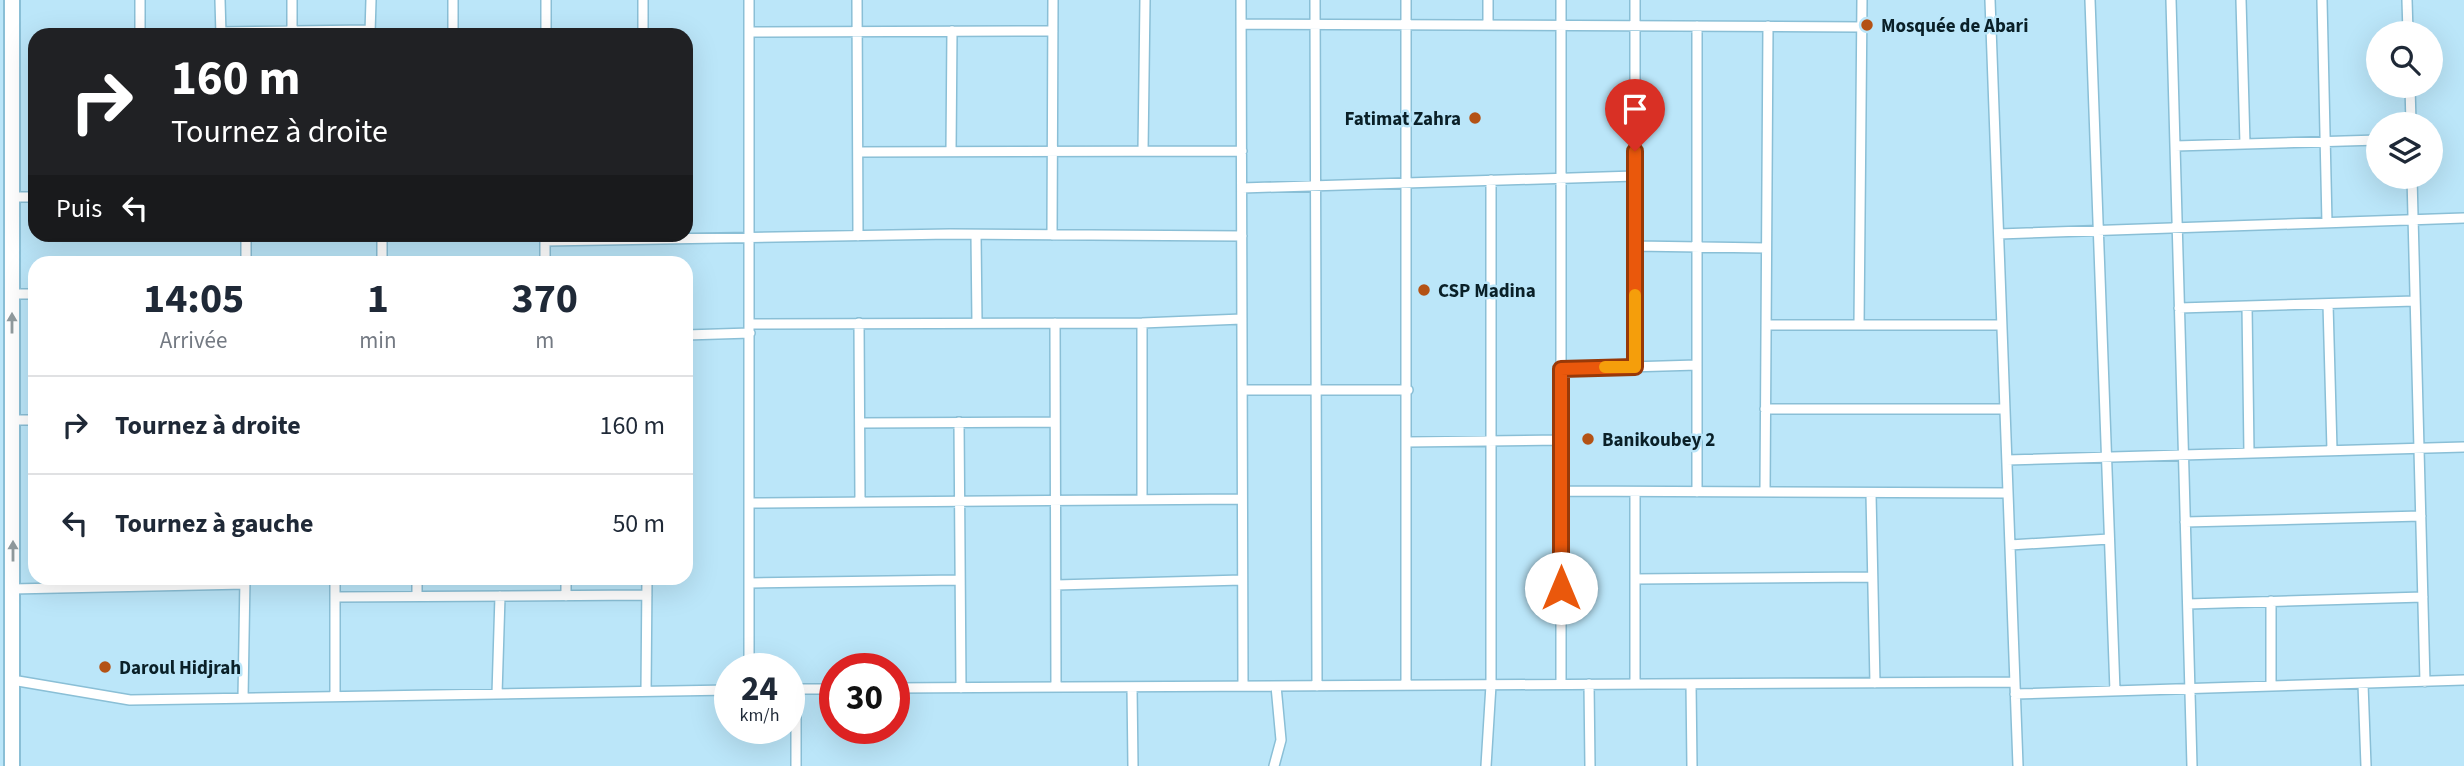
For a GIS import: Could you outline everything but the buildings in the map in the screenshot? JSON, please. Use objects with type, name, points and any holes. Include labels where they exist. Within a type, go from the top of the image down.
[{"type":"main road","points":[[12,0],[12,766]]},
{"type":"street","points":[[140,0],[141,28]]},
{"type":"street","points":[[220,0],[221,28]]},
{"type":"street","points":[[292,0],[292,28]]},
{"type":"street","points":[[370,28],[371,0]]},
{"type":"street","points":[[453,0],[453,28]]},
{"type":"street","points":[[545,28],[546,0]]},
{"type":"street","points":[[643,0],[643,28]]},
{"type":"street","points":[[749,0],[749,653]]},
{"type":"street","points":[[857,0],[858,236]]},
{"type":"street","points":[[1052,235],[1053,0]]},
{"type":"street","points":[[1143,151],[1145,0]]},
{"type":"street","points":[[1241,0],[1242,686]]},
{"type":"street","points":[[1315,0],[1317,686]]},
{"type":"street","points":[[1406,0],[1406,685]]},
{"type":"street","points":[[1488,25],[1489,0]]},
{"type":"street","points":[[1561,0],[1561,684]]},
{"type":"street","points":[[1635,0],[1635,367]]},
{"type":"street","points":[[1859,325],[1862,0]]},
{"type":"street","points":[[1990,0],[2018,766]]},
{"type":"street","points":[[2090,0],[2115,691]]},
{"type":"street","points":[[2171,0],[2192,766]]},
{"type":"street","points":[[2241,0],[2245,144]]},
{"type":"street","points":[[2322,0],[2327,223]]},
{"type":"street","points":[[2407,0],[2408,21]]},
{"type":"street","points":[[1241,24],[1862,27]]},
{"type":"street","points":[[1697,26],[1697,492]]},
{"type":"street","points":[[1765,492],[1768,26]]},
{"type":"street","points":[[951,151],[952,31]]},
{"type":"street","points":[[749,32],[1053,32]]},
{"type":"street","points":[[2175,146],[2366,140]]},
{"type":"street","points":[[858,152],[1242,151]]},
{"type":"street","points":[[1242,188],[1635,176]]},
{"type":"street","points":[[1486,766],[1491,685],[1491,180]]},
{"type":"street","points":[[2412,189],[2425,682]]},
{"type":"street","points":[[12,197],[28,197]]},
{"type":"street","points":[[1999,234],[2464,218]]},
{"type":"street","points":[[693,237],[976,234],[1242,236]]},
{"type":"street","points":[[976,234],[977,322]]},
{"type":"street","points":[[1635,246],[1766,248]]},
{"type":"street","points":[[12,294],[28,294]]},
{"type":"street","points":[[2179,308],[2415,301]]},
{"type":"street","points":[[2328,304],[2332,450]]},
{"type":"street","points":[[2247,306],[2249,453]]},
{"type":"street","points":[[693,334],[750,328],[859,323],[1142,323],[1242,319]]},
{"type":"street","points":[[859,323],[860,500]]},
{"type":"street","points":[[1055,323],[1056,687]]},
{"type":"street","points":[[1142,323],[1142,499]]},
{"type":"street","points":[[1766,326],[2002,325]]},
{"type":"street","points":[[1561,369],[1697,365]]},
{"type":"street","points":[[1242,390],[1408,390]]},
{"type":"street","points":[[1765,409],[2005,409]]},
{"type":"street","points":[[13,420],[28,420]]},
{"type":"street","points":[[959,422],[961,688]]},
{"type":"street","points":[[860,423],[1055,422]]},
{"type":"street","points":[[1407,442],[1561,440]]},
{"type":"street","points":[[2007,460],[2464,447]]},
{"type":"street","points":[[1561,491],[2008,493]]},
{"type":"street","points":[[1635,492],[1635,684]]},
{"type":"street","points":[[1871,494],[1875,682]]},
{"type":"street","points":[[750,503],[860,500],[1242,499]]},
{"type":"street","points":[[2185,522],[2421,516]]},
{"type":"street","points":[[2010,545],[2109,539]]},
{"type":"street","points":[[1635,579],[1872,577]]},
{"type":"street","points":[[750,583],[959,580]]},
{"type":"street","points":[[1056,585],[1242,580]]},
{"type":"street","points":[[12,589],[90,585]]},
{"type":"street","points":[[243,698],[245,585]]},
{"type":"street","points":[[335,585],[335,696]]},
{"type":"street","points":[[417,585],[417,596]]},
{"type":"street","points":[[566,585],[566,596]]},
{"type":"street","points":[[646,691],[647,585]]},
{"type":"street","points":[[497,694],[500,596]]},
{"type":"street","points":[[335,597],[646,596]]},
{"type":"street","points":[[2188,604],[2423,597]]},
{"type":"street","points":[[2271,601],[2271,686]]},
{"type":"street","points":[[12,680],[130,700],[714,690]]},
{"type":"street","points":[[2015,694],[2464,680]]},
{"type":"street","points":[[910,688],[2015,682]]},
{"type":"street","points":[[1590,684],[1590,766]]},
{"type":"street","points":[[1690,684],[1692,766]]},
{"type":"street","points":[[2363,684],[2366,766]]},
{"type":"street","points":[[1275,766],[1280,740],[1276,686]]},
{"type":"street","points":[[1132,687],[1133,766]]},
{"type":"street","points":[[795,744],[796,766]]},
{"type":"slow traffic","points":[[1605,367],[1635,367],[1635,295]]},
{"type":"place","name":"Mosquée de Abari","points":[[1867,25]]},
{"type":"place","name":"Fatimat Zahra","points":[[1475,118]]},
{"type":"place","name":"CSP Madina","points":[[1424,290]]},
{"type":"place","name":"Banikoubey 2","points":[[1588,439]]},
{"type":"place","name":"Daroul Hidjrah","points":[[105,667]]},
{"type":"route","points":[[1561,588],[1561,369],[1635,367],[1635,151]]}]
